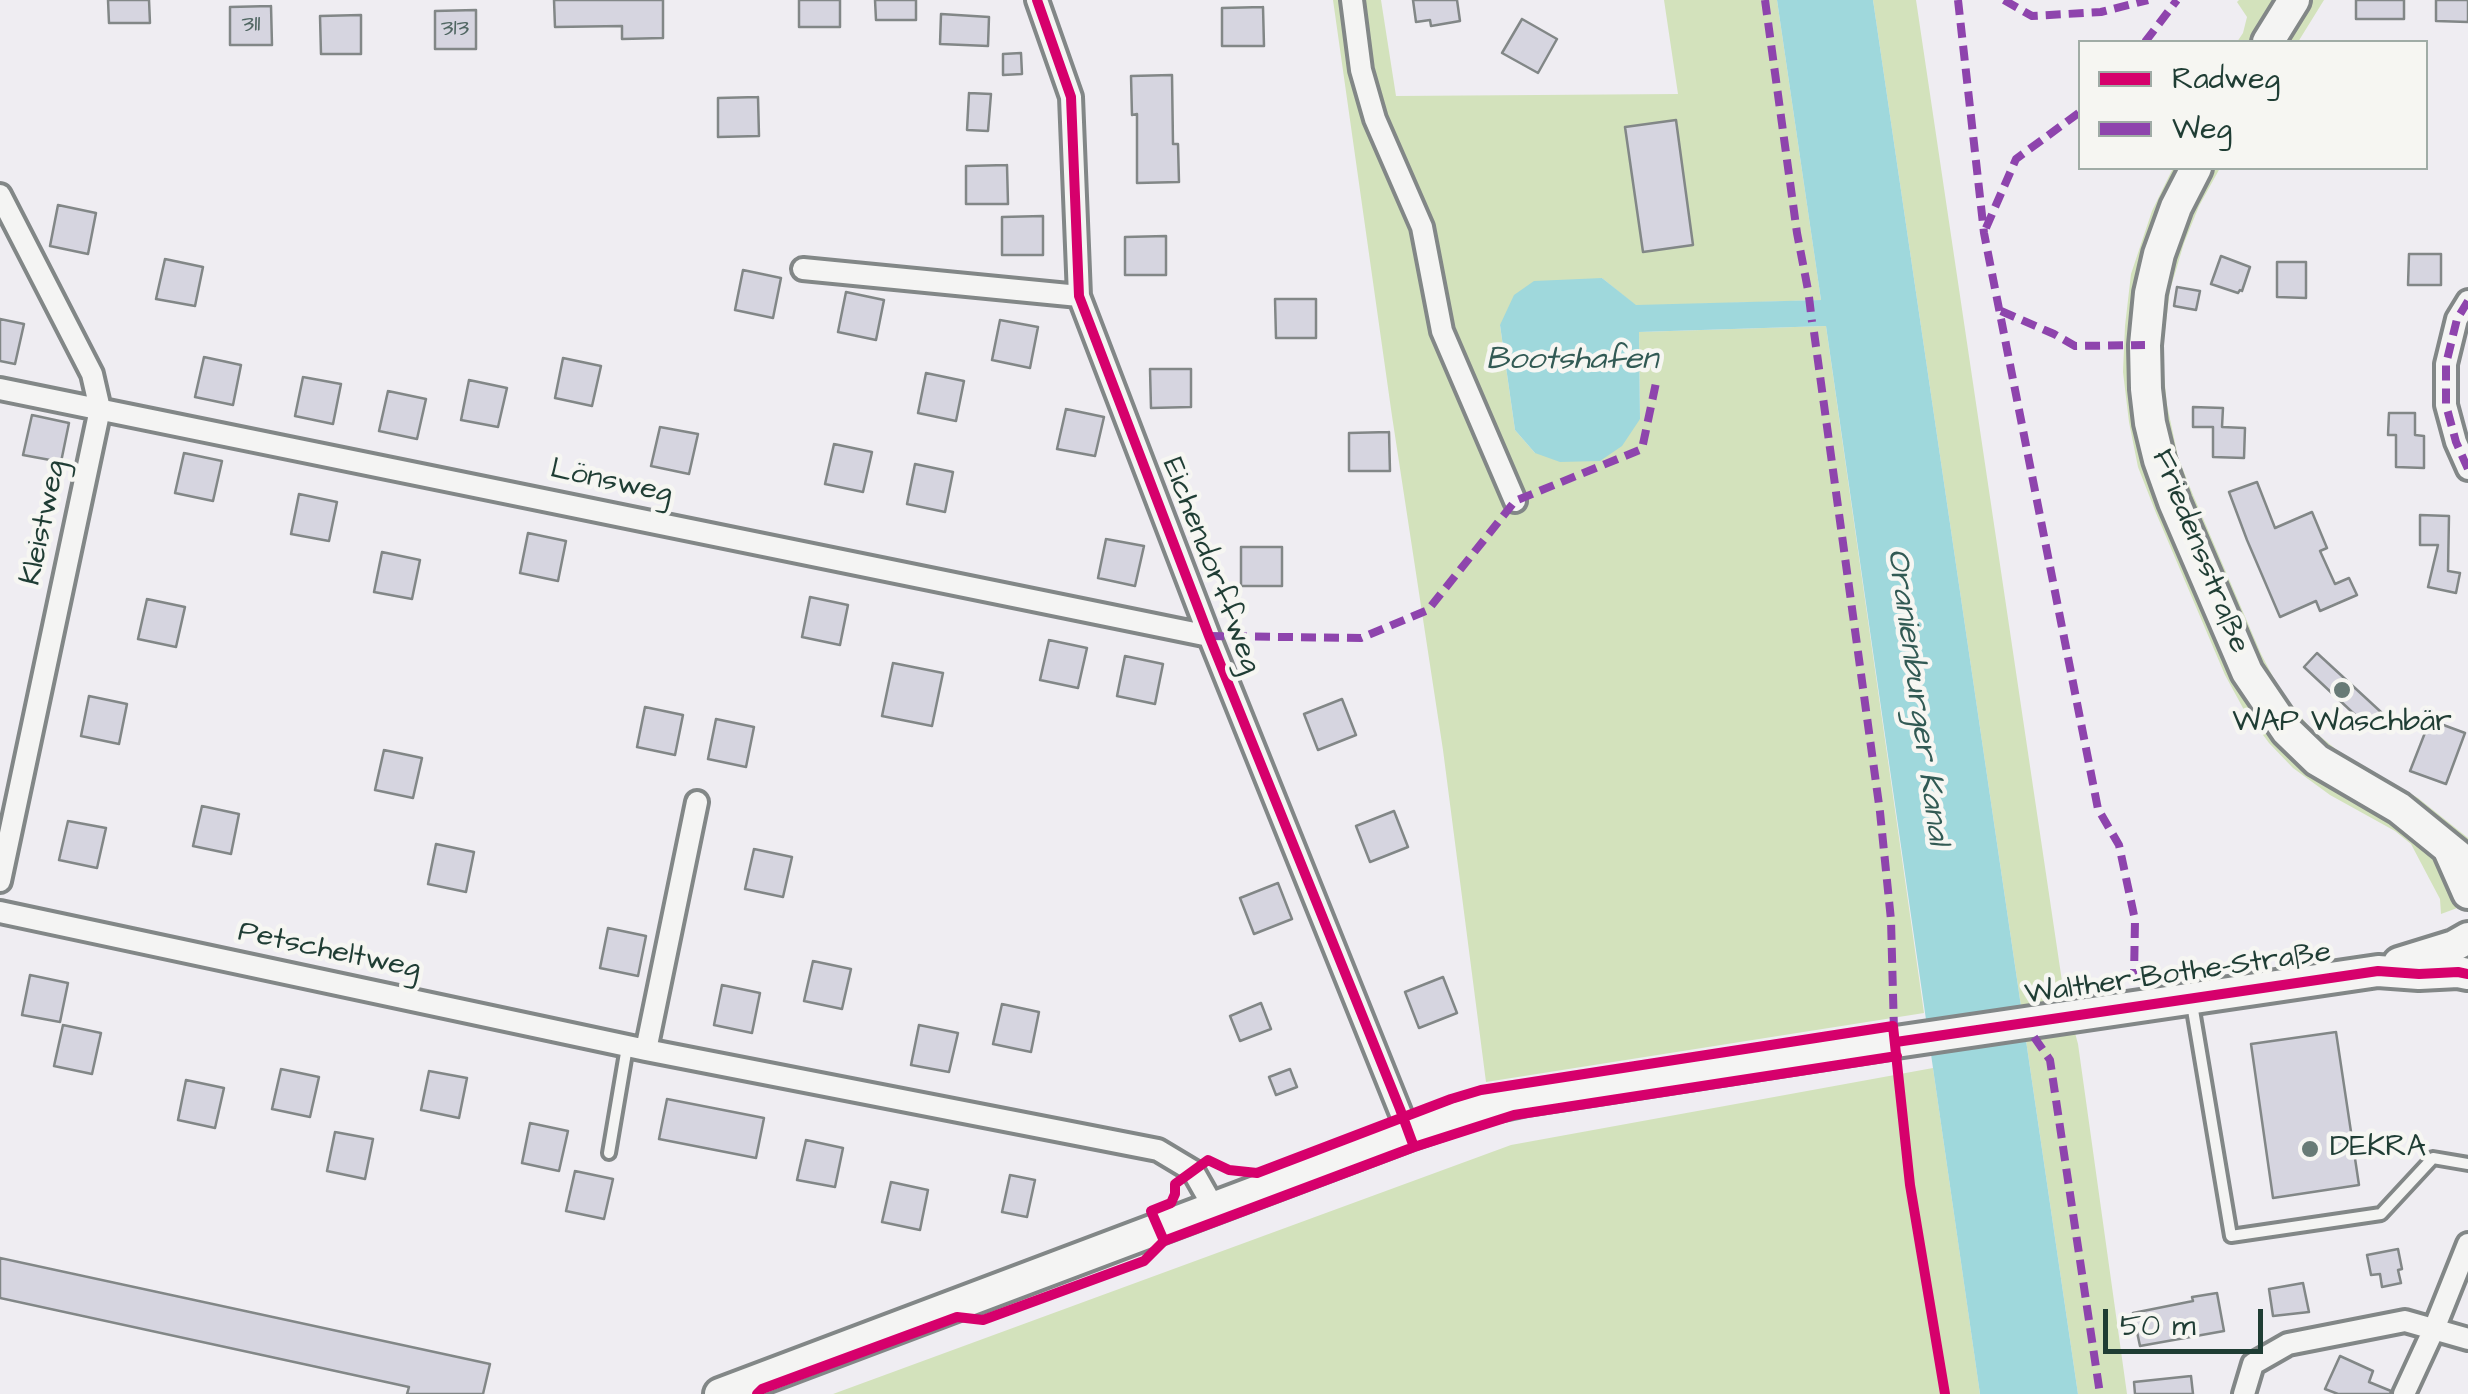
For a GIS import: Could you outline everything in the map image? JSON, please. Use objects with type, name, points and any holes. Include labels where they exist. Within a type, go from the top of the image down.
[{"type":"street","name":"Eichendorffweg","points":[[1037,0],[1072,97],[1079,296],[1209,636],[1409,1134]]},
{"type":"street","points":[[1352,0],[1361,70],[1375,119],[1422,227],[1442,331],[1516,502]]},
{"type":"street","points":[[2269,40],[2285,3]]},
{"type":"street","name":"Friedensstraße","points":[[2195,170],[2159,254],[2150,292],[2145,346],[2150,423],[2174,502],[2248,672],[2287,731],[2317,760],[2398,808],[2458,857],[2468,894]]},
{"type":"street","name":"Kleistweg","points":[[0,194],[92,374],[100,408],[0,881]]},
{"type":"street","points":[[804,269],[1079,296]]},
{"type":"street","points":[[2468,301],[2457,319],[2446,364],[2446,405],[2468,469]]},
{"type":"street","name":"Lönsweg","points":[[0,388],[1209,636]]},
{"type":"street","points":[[637,1048],[697,802]]},
{"type":"street","name":"Petscheltweg","points":[[0,912],[637,1048],[1158,1150],[1193,1171],[1214,1208]]},
{"type":"street","name":"Walther-Bothe-Straße","points":[[2378,972],[2468,938]]},
{"type":"street","name":"Walther-Bothe-Straße","points":[[720,1394],[1489,1107],[2378,972],[2468,974]]},
{"type":"street","points":[[2404,1394],[2468,1244]]},
{"type":"street","points":[[2244,1394],[2253,1364],[2288,1344],[2405,1321],[2468,1340]]},
{"type":"lane","points":[[2191,998],[2231,1236],[2381,1214],[2433,1158],[2468,1164]]},
{"type":"lane","points":[[610,1153],[637,1048]]},
{"type":"green space","points":[[1333,0],[1381,0],[1396,96],[1678,94],[1664,0],[1777,0],[1821,300],[1636,306],[1602,278],[1500,325],[1515,430],[1535,453],[1640,419],[1639,332],[1826,326],[1924,1013],[1486,1082],[1443,750]]},
{"type":"green space","points":[[1873,0],[1916,0],[2063,988],[2078,1044],[2127,1394],[2078,1394]]},
{"type":"green space","points":[[2324,0],[2299,40],[2238,40],[2247,17],[2237,2]]},
{"type":"green space","points":[[2172,170],[2219,170],[2199,206],[2170,290],[2164,375],[2178,457],[2261,654],[2280,690],[2310,728],[2338,751],[2418,798],[2468,838],[2468,904],[2441,914],[2440,899],[2411,844],[2293,768],[2243,708],[2225,675],[2138,467],[2129,422],[2123,372],[2125,326],[2131,274],[2152,211]]},
{"type":"green space","points":[[1933,1068],[1980,1394],[833,1394],[1511,1145]]},
{"type":"water","points":[[1777,0],[1873,0],[2078,1394],[1980,1394],[1826,326],[1639,332],[1640,419],[1622,446],[1600,461],[1560,462],[1535,453],[1515,430],[1500,325],[1514,295],[1534,281],[1602,278],[1636,305],[1821,300]]},
{"type":"building","points":[[108,0],[149,0],[150,23],[109,23]]},
{"type":"building","points":[[554,0],[663,0],[663,38],[622,39],[622,26],[555,27]]},
{"type":"building","points":[[799,0],[840,0],[840,27],[799,27]]},
{"type":"building","points":[[875,0],[916,0],[916,20],[876,20]]},
{"type":"building","points":[[1413,0],[1457,0],[1460,21],[1431,26],[1430,20],[1416,22]]},
{"type":"building","points":[[2356,0],[2404,0],[2404,19],[2356,19]]},
{"type":"building","points":[[2436,0],[2468,0],[2468,22],[2436,21]]},
{"type":"building","points":[[271,6],[272,45],[230,45],[230,7]]},
{"type":"building","points":[[1263,7],[1264,46],[1222,46],[1222,8]]},
{"type":"building","points":[[476,10],[476,49],[435,49],[435,11]]},
{"type":"building","points":[[941,14],[989,17],[988,46],[940,44]]},
{"type":"building","points":[[361,15],[361,54],[321,54],[320,16]]},
{"type":"building","points":[[1522,19],[1557,39],[1538,73],[1502,53]]},
{"type":"building","points":[[1021,53],[1022,74],[1003,75],[1003,54]]},
{"type":"building","points":[[1172,75],[1173,144],[1178,144],[1179,182],[1137,183],[1137,114],[1132,115],[1131,76]]},
{"type":"building","points":[[969,93],[991,94],[988,131],[967,130]]},
{"type":"building","points":[[758,97],[759,136],[718,137],[718,98]]},
{"type":"building","points":[[1676,120],[1693,245],[1643,252],[1625,127]]},
{"type":"building","points":[[1007,165],[1008,204],[966,204],[966,166]]},
{"type":"building","points":[[58,205],[96,213],[88,254],[50,246]]},
{"type":"building","points":[[1043,216],[1043,255],[1002,255],[1002,217]]},
{"type":"building","points":[[1166,236],[1166,275],[1125,275],[1125,237]]},
{"type":"building","points":[[2409,254],[2441,254],[2441,285],[2408,285]]},
{"type":"building","points":[[2221,256],[2250,267],[2242,291],[2211,284]]},
{"type":"building","points":[[165,259],[203,267],[195,306],[156,299]]},
{"type":"building","points":[[2277,262],[2306,262],[2306,298],[2277,297]]},
{"type":"building","points":[[743,270],[781,278],[773,318],[735,310]]},
{"type":"building","points":[[2177,287],[2200,291],[2196,310],[2174,306]]},
{"type":"building","points":[[846,292],[884,300],[876,340],[838,332]]},
{"type":"building","points":[[1275,299],[1316,299],[1316,338],[1276,338]]},
{"type":"building","points":[[0,319],[24,324],[15,364],[0,361]]},
{"type":"building","points":[[1000,320],[1038,327],[1030,368],[992,360]]},
{"type":"building","points":[[204,357],[241,365],[233,405],[195,397]]},
{"type":"building","points":[[563,358],[601,366],[592,406],[555,398]]},
{"type":"building","points":[[1150,369],[1191,369],[1191,407],[1151,408]]},
{"type":"building","points":[[926,373],[964,381],[956,421],[918,413]]},
{"type":"building","points":[[303,377],[341,384],[333,424],[295,416]]},
{"type":"building","points":[[469,380],[507,388],[498,427],[461,420]]},
{"type":"building","points":[[388,391],[426,399],[417,439],[379,431]]},
{"type":"building","points":[[2193,407],[2223,408],[2222,427],[2245,428],[2244,458],[2213,457],[2213,427],[2193,427]]},
{"type":"building","points":[[1066,409],[1104,417],[1095,456],[1057,449]]},
{"type":"building","points":[[2389,413],[2415,413],[2415,435],[2424,436],[2424,468],[2396,467],[2396,435],[2388,435]]},
{"type":"building","points":[[32,415],[69,423],[61,462],[23,455]]},
{"type":"building","points":[[660,427],[698,434],[689,474],[651,466]]},
{"type":"building","points":[[1389,432],[1390,471],[1349,471],[1349,433]]},
{"type":"building","points":[[834,444],[872,452],[863,492],[825,484]]},
{"type":"building","points":[[184,453],[222,461],[213,501],[175,493]]},
{"type":"building","points":[[915,464],[953,472],[945,512],[907,504]]},
{"type":"building","points":[[2257,482],[2275,528],[2312,512],[2327,548],[2320,551],[2335,584],[2349,578],[2357,595],[2320,611],[2316,601],[2280,617],[2229,492]]},
{"type":"building","points":[[299,494],[337,502],[329,541],[291,534]]},
{"type":"building","points":[[2420,515],[2449,516],[2448,571],[2460,573],[2456,593],[2428,587],[2438,545],[2420,545]]},
{"type":"building","points":[[528,533],[566,541],[558,581],[520,573]]},
{"type":"building","points":[[1106,539],[1144,546],[1135,586],[1098,578]]},
{"type":"building","points":[[1241,547],[1282,547],[1282,586],[1241,586]]},
{"type":"building","points":[[382,552],[420,560],[412,599],[374,592]]},
{"type":"building","points":[[810,597],[848,605],[840,645],[802,637]]},
{"type":"building","points":[[147,599],[185,607],[176,647],[138,639]]},
{"type":"building","points":[[1049,640],[1087,648],[1078,688],[1040,680]]},
{"type":"building","name":"WAP Waschbär","points":[[2317,653],[2381,712],[2367,726],[2304,667]]},
{"type":"building","points":[[1125,656],[1163,664],[1155,704],[1117,696]]},
{"type":"building","points":[[893,663],[943,673],[932,726],[882,716]]},
{"type":"building","points":[[89,696],[127,704],[119,744],[81,736]]},
{"type":"building","points":[[1342,699],[1356,735],[1318,750],[1304,714]]},
{"type":"building","points":[[645,707],[683,715],[675,755],[637,747]]},
{"type":"building","points":[[716,719],[754,727],[746,767],[708,759]]},
{"type":"building","points":[[2430,720],[2465,733],[2446,784],[2410,771]]},
{"type":"building","points":[[384,750],[422,758],[413,798],[375,790]]},
{"type":"building","points":[[202,806],[239,814],[231,854],[193,846]]},
{"type":"building","points":[[1394,811],[1408,847],[1370,862],[1356,826]]},
{"type":"building","points":[[68,821],[106,828],[97,868],[59,860]]},
{"type":"building","points":[[436,844],[474,852],[466,892],[428,884]]},
{"type":"building","points":[[754,849],[792,857],[783,897],[745,889]]},
{"type":"building","points":[[1278,883],[1292,919],[1254,934],[1240,898]]},
{"type":"building","points":[[608,928],[646,936],[638,976],[600,968]]},
{"type":"building","points":[[813,961],[851,969],[842,1009],[804,1001]]},
{"type":"building","points":[[30,975],[68,983],[60,1022],[22,1015]]},
{"type":"building","points":[[1443,977],[1457,1013],[1419,1028],[1405,992]]},
{"type":"building","points":[[722,985],[760,993],[752,1033],[714,1025]]},
{"type":"building","points":[[1261,1003],[1271,1029],[1240,1041],[1230,1016]]},
{"type":"building","points":[[1002,1004],[1039,1012],[1031,1052],[993,1044]]},
{"type":"building","points":[[63,1025],[101,1033],[92,1074],[54,1066]]},
{"type":"building","points":[[919,1025],[958,1033],[949,1072],[911,1065]]},
{"type":"building","name":"DEKRA","points":[[2336,1032],[2359,1185],[2273,1198],[2251,1044]]},
{"type":"building","points":[[281,1069],[319,1077],[310,1117],[272,1109]]},
{"type":"building","points":[[1290,1069],[1297,1087],[1276,1095],[1269,1077]]},
{"type":"building","points":[[429,1071],[467,1078],[459,1118],[421,1110]]},
{"type":"building","points":[[186,1080],[224,1088],[215,1128],[178,1120]]},
{"type":"building","points":[[667,1099],[764,1118],[756,1158],[659,1139]]},
{"type":"building","points":[[530,1123],[568,1131],[559,1171],[522,1163]]},
{"type":"building","points":[[335,1132],[373,1139],[365,1179],[327,1171]]},
{"type":"building","points":[[806,1140],[843,1148],[835,1187],[797,1180]]},
{"type":"building","points":[[575,1171],[613,1179],[604,1219],[566,1211]]},
{"type":"building","points":[[1010,1175],[1035,1180],[1027,1217],[1002,1212]]},
{"type":"building","points":[[891,1182],[928,1190],[920,1230],[882,1222]]},
{"type":"building","points":[[2398,1249],[2401,1283],[2382,1287],[2380,1274],[2371,1275],[2367,1255]]},
{"type":"building","points":[[0,1258],[490,1364],[483,1394],[407,1394],[409,1387],[0,1298]]},
{"type":"building","points":[[2303,1283],[2309,1312],[2273,1316],[2269,1289]]},
{"type":"building","points":[[2217,1293],[2224,1331],[2140,1346],[2133,1313]]},
{"type":"building","points":[[2340,1356],[2373,1371],[2369,1382],[2391,1391],[2390,1394],[2338,1394],[2325,1389]]},
{"type":"building","points":[[2191,1376],[2193,1394],[2135,1394],[2134,1382]]},
{"type":"marked path","points":[[1765,0],[1808,290]]},
{"type":"marked path","points":[[1958,0],[1984,233],[2098,809],[2119,845],[2135,920],[2134,977]]},
{"type":"marked path","points":[[2004,0],[2032,16],[2101,12],[2148,0]]},
{"type":"marked path","points":[[2147,40],[2177,0]]},
{"type":"marked path","points":[[1986,228],[2016,159],[2078,113]]},
{"type":"marked path","points":[[1809,297],[1812,322]]},
{"type":"marked path","points":[[2468,301],[2457,319],[2446,364],[2446,405],[2468,469]]},
{"type":"marked path","points":[[2001,311],[2075,346],[2145,345]]},
{"type":"marked path","points":[[1814,332],[1880,812],[1891,920],[1894,1031]]},
{"type":"marked path","points":[[1209,636],[1361,638],[1428,610],[1515,501],[1642,449],[1657,378]]},
{"type":"marked path","points":[[2034,1037],[2050,1060],[2100,1394]]},
{"type":"cycle path","points":[[1037,0],[1071,97],[1079,296],[1209,636],[1414,1147]]},
{"type":"cycle path","points":[[1896,1042],[2378,971],[2468,974]]},
{"type":"cycle path","points":[[1164,1241],[1151,1211],[1171,1203],[1175,1184],[1208,1160],[1229,1170],[1257,1173],[1481,1090],[1893,1026],[1910,1185],[1945,1394]]},
{"type":"cycle path","points":[[757,1394],[957,1317],[983,1320],[1144,1261],[1164,1241],[1414,1147],[1514,1115],[1897,1056]]},
{"type":"place","name":"WAP Waschbär","points":[[2342,690]]},
{"type":"place","name":"DEKRA","points":[[2310,1149]]},
{"type":"water label","name":"Bootshafen","points":[[1572,361]]},
{"type":"water label","name":"Oranienburger Kanal","points":[[1916,697]]}]
